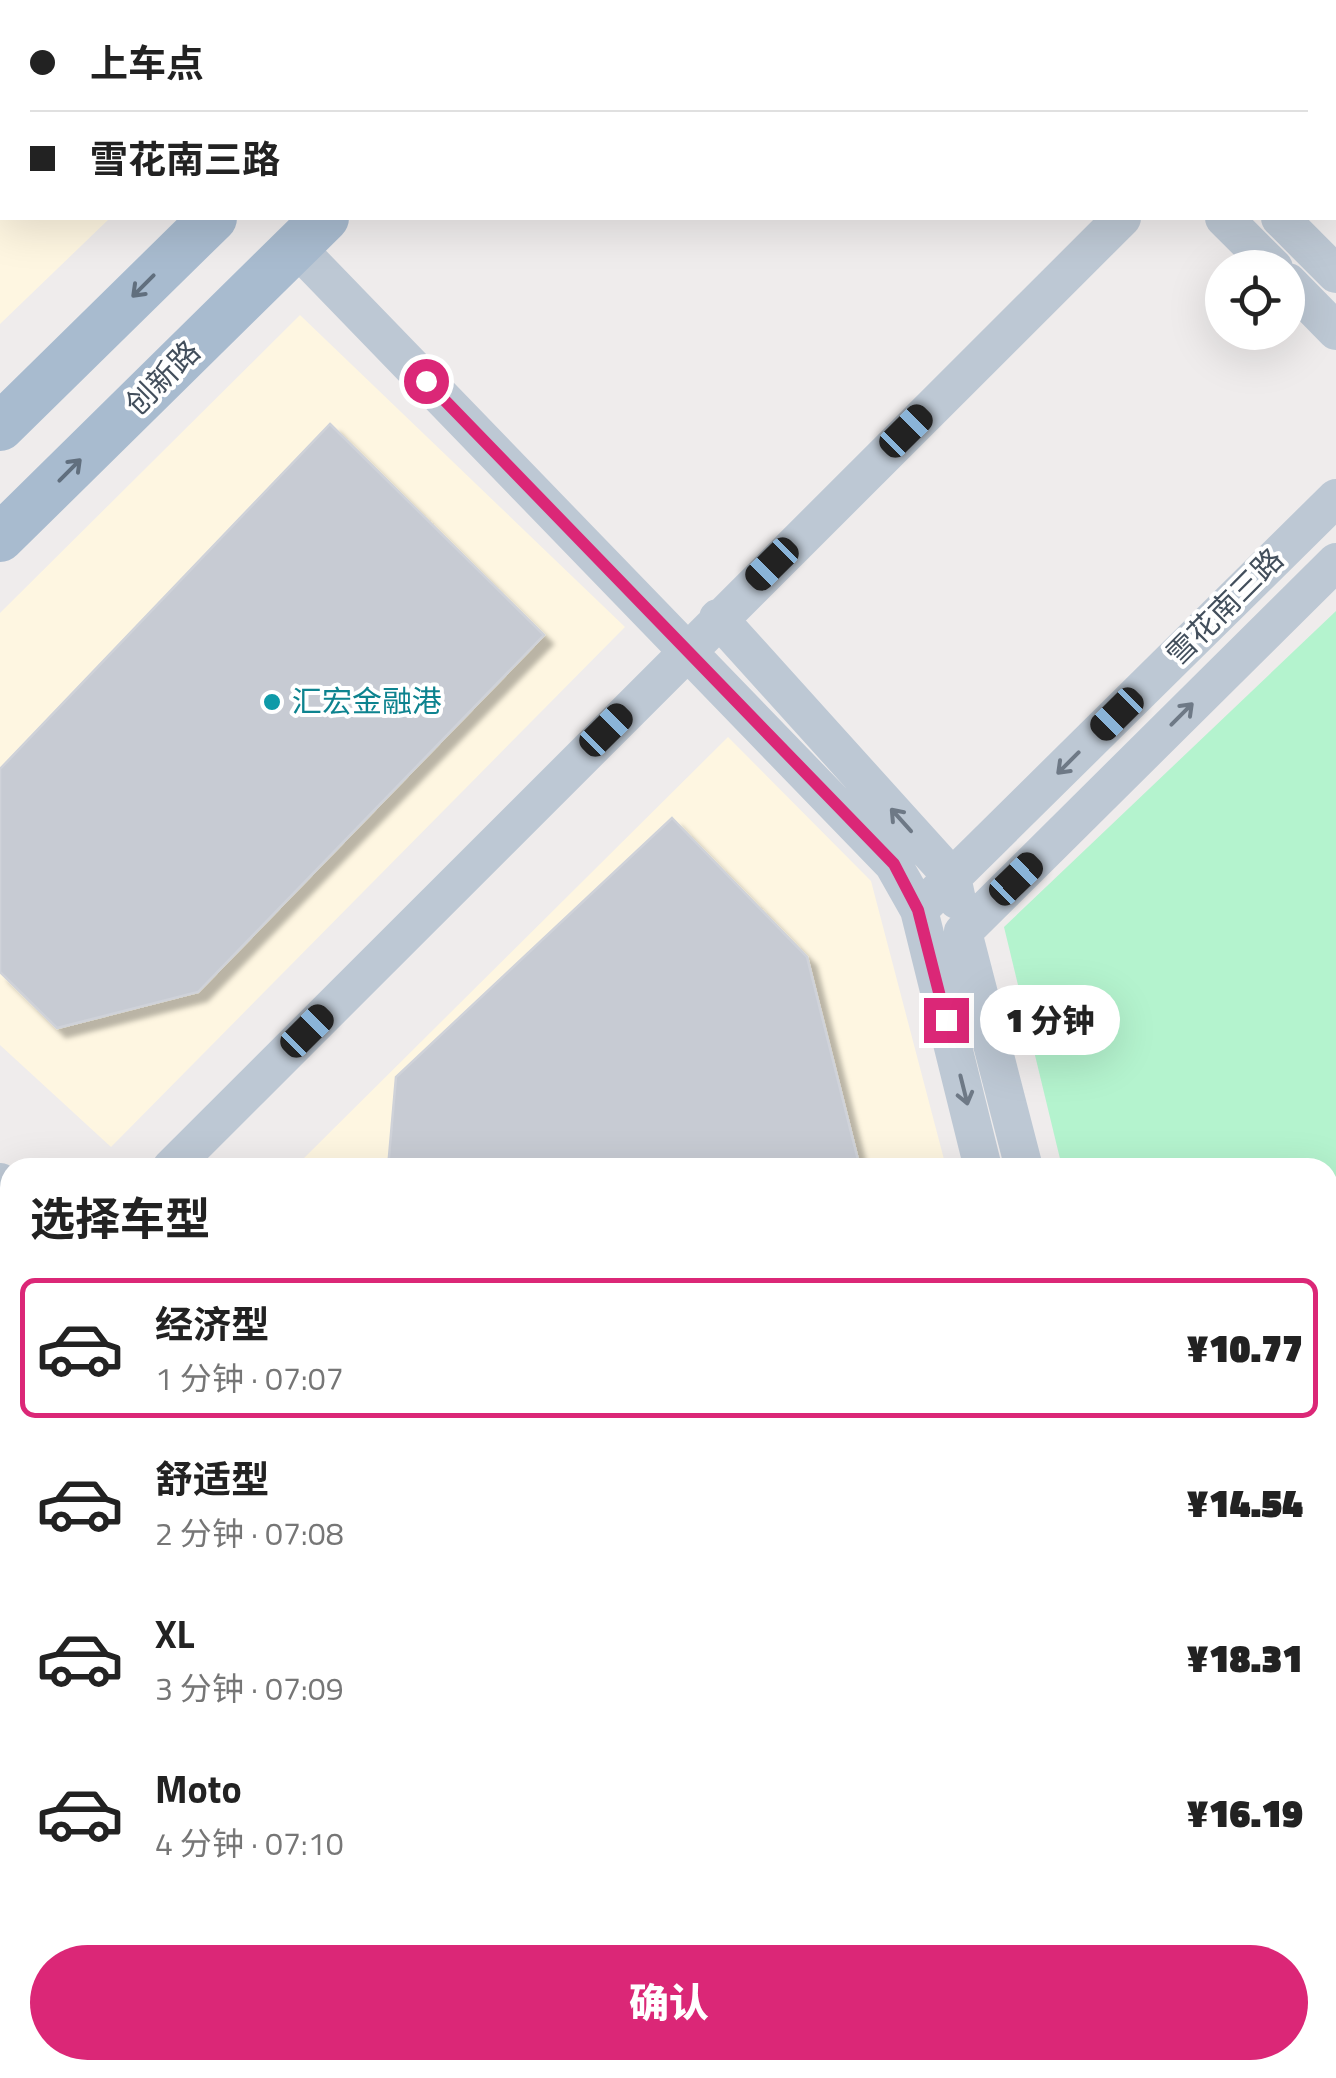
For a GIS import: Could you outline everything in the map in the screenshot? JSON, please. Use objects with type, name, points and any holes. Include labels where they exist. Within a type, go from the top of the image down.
[{"type":"main road","points":[[0,427],[211,220]]},
{"type":"main road","name":"创新路","points":[[0,538],[310,232]]},
{"type":"street","points":[[181,1158],[1120,220]]},
{"type":"street","points":[[1226,220],[1256,250]]},
{"type":"street","points":[[1282,220],[1336,274]]},
{"type":"street","points":[[310,232],[688,648],[894,864],[918,910],[980,1158]]},
{"type":"street","points":[[1305,299],[1336,331]]},
{"type":"street","name":"雪花南三路","points":[[918,910],[1336,498]]},
{"type":"street","name":"雪花南三路","points":[[963,932],[1336,562]]},
{"type":"street","points":[[718,618],[952,877],[1021,1158]]},
{"type":"shaded area","points":[[0,220],[108,220],[0,324]]},
{"type":"shaded area","points":[[300,315],[625,627],[111,1147],[0,1045],[0,613]]},
{"type":"shaded area","points":[[728,737],[871,881],[944,1158],[304,1158]]},
{"type":"green space","points":[[1336,611],[1336,1158],[1060,1158],[1004,927]]},
{"type":"building","name":"汇宏金融港","points":[[330,424],[544,635],[198,992],[57,1028],[0,972],[0,769]]},
{"type":"building","points":[[672,818],[807,957],[857,1158],[389,1158],[396,1077]]},
{"type":"place","name":"汇宏金融港","points":[[272,702]]},
{"type":"route","points":[[426,381],[894,864],[918,910],[946,1020]]}]
